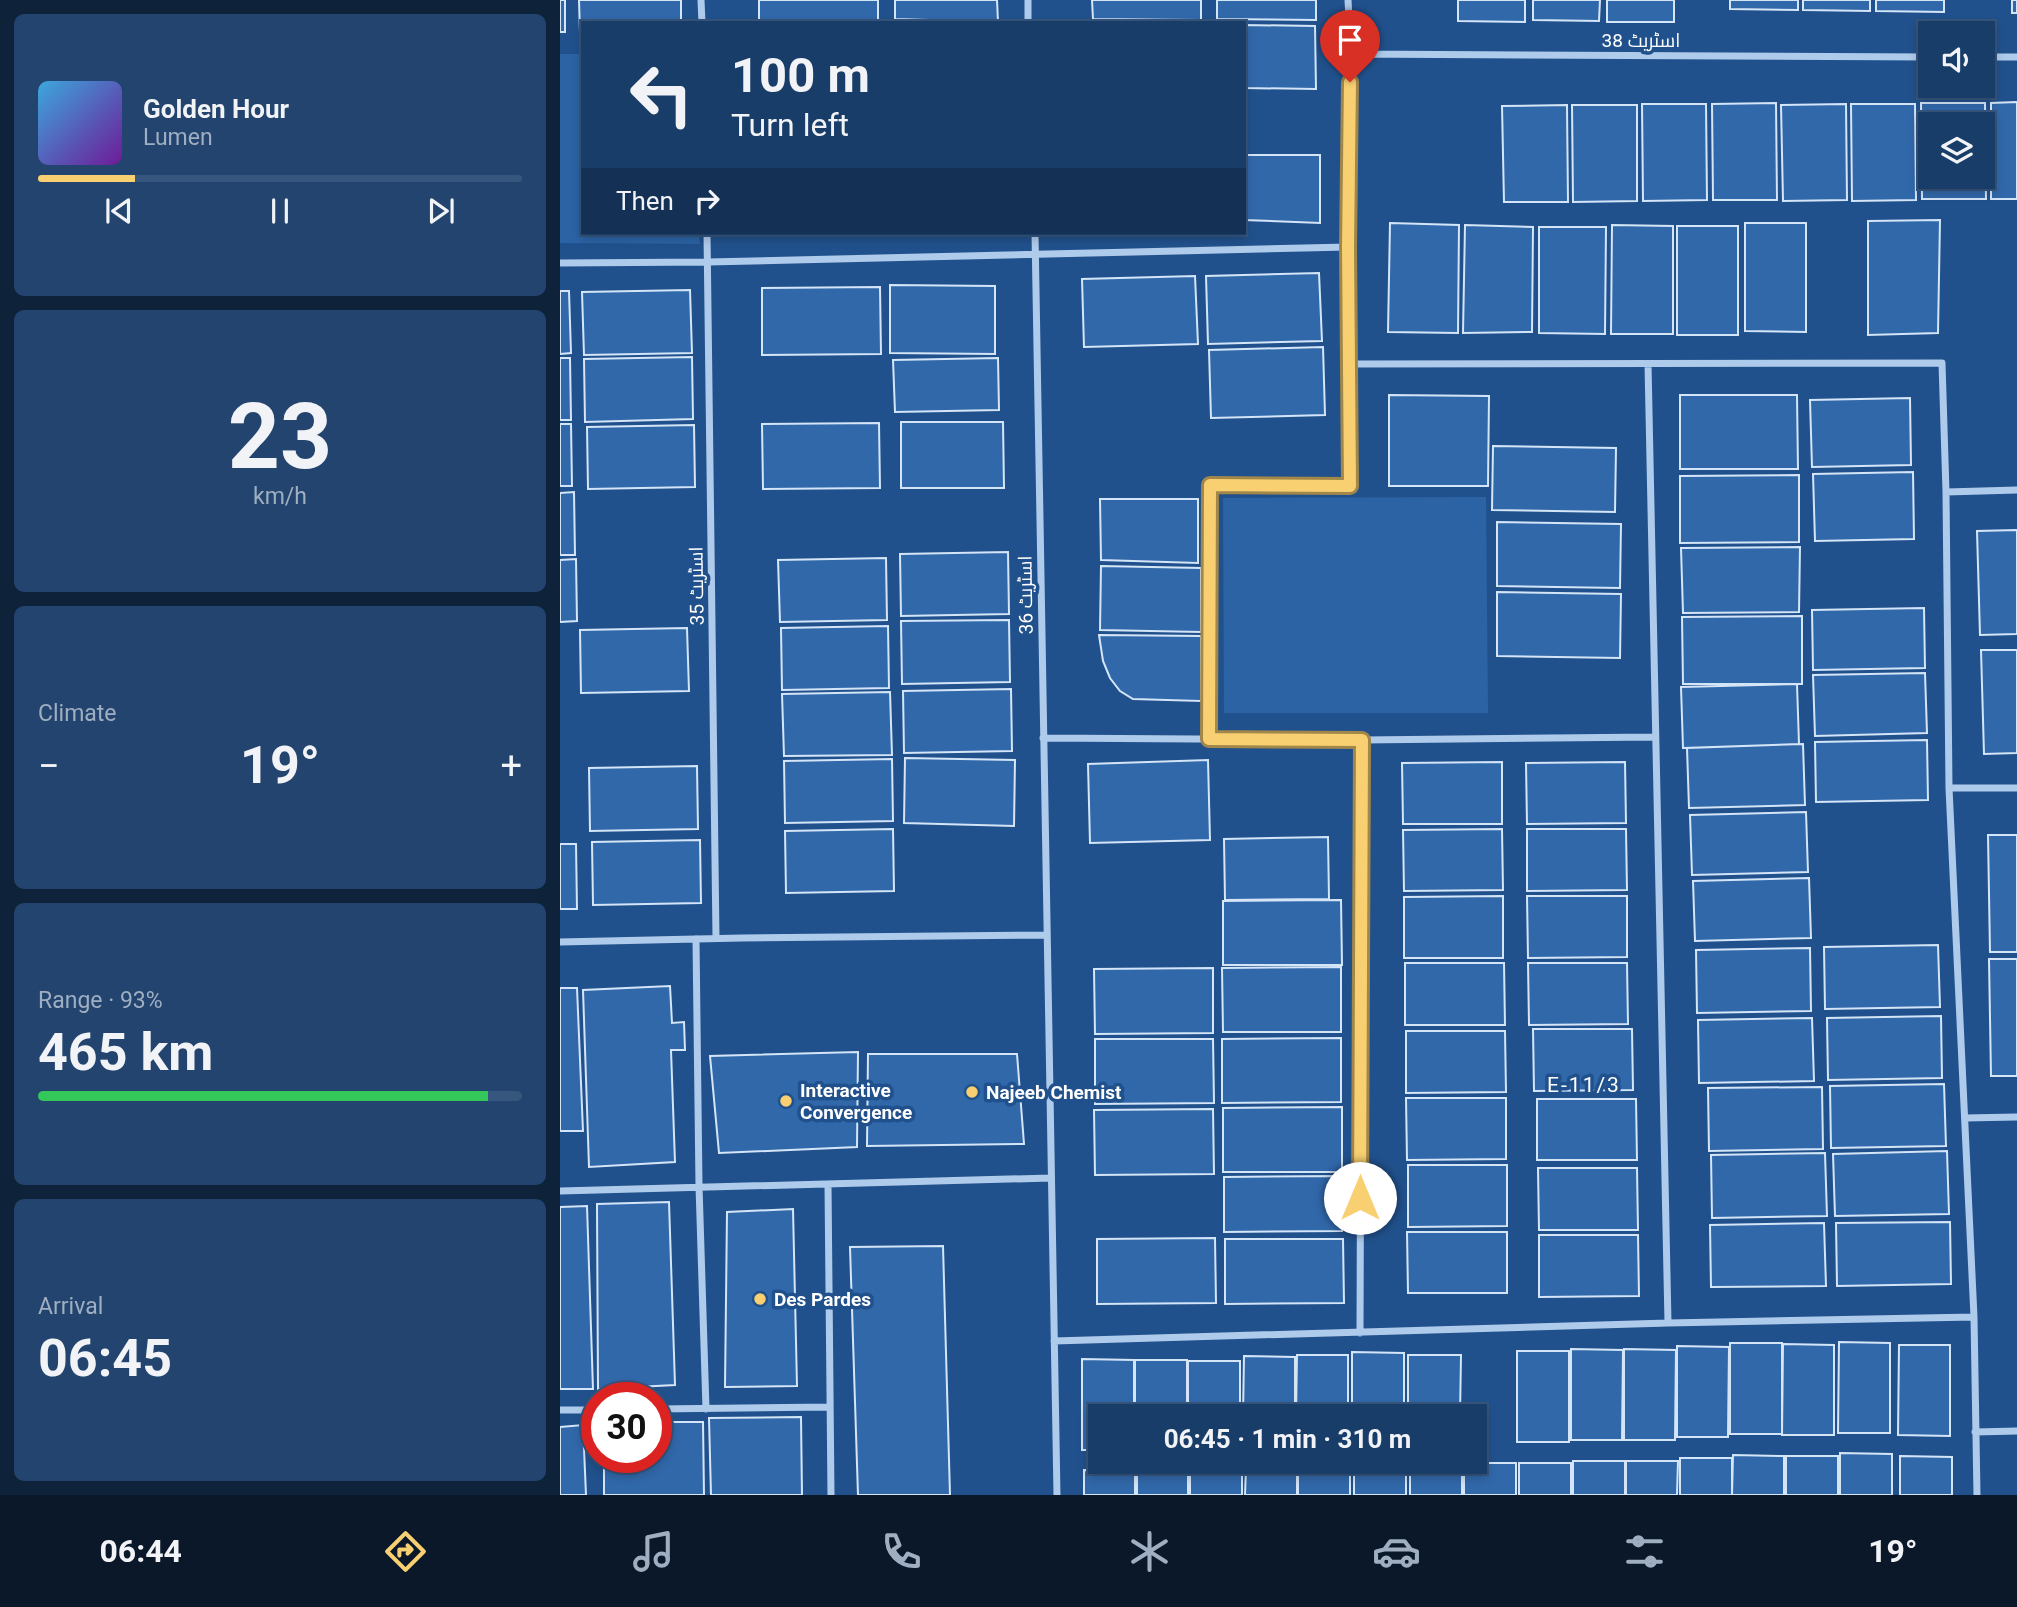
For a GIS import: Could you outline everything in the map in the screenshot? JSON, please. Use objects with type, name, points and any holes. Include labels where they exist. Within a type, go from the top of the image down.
[{"type":"street","points":[[701,0],[702,21]]},
{"type":"street","points":[[1028,0],[1028,21]]},
{"type":"street","points":[[1209,739],[1210,485],[1350,486],[1348,247],[1351,54],[1348,0]]},
{"type":"street","name":"اسٹریٹ 38","points":[[1351,54],[1918,57]]},
{"type":"street","points":[[1995,57],[2017,57]]},
{"type":"street","name":"اسٹریٹ 35","points":[[707,235],[716,938]]},
{"type":"street","name":"اسٹریٹ 36","points":[[1035,235],[1056,1495]]},
{"type":"street","points":[[560,263],[1348,247]]},
{"type":"street","points":[[1350,364],[1942,363],[1949,788],[1974,1317],[1977,1495]]},
{"type":"street","points":[[1648,364],[1668,1323]]},
{"type":"street","points":[[1946,492],[2017,490]]},
{"type":"street","points":[[1043,738],[1362,740],[1655,737]]},
{"type":"street","points":[[1360,1333],[1362,740]]},
{"type":"street","points":[[1949,788],[2017,788]]},
{"type":"street","points":[[560,942],[1046,935]]},
{"type":"street","points":[[696,939],[699,1186],[706,1409]]},
{"type":"street","points":[[1965,1118],[2017,1117]]},
{"type":"street","points":[[560,1191],[1051,1178]]},
{"type":"street","points":[[828,1184],[831,1495]]},
{"type":"street","points":[[1054,1341],[1974,1317]]},
{"type":"street","points":[[672,1409],[830,1407]]},
{"type":"street","points":[[560,1410],[581,1410]]},
{"type":"street","points":[[1975,1432],[2017,1432]]},
{"type":"shaded area","points":[[560,54],[581,54],[581,235],[699,235],[700,244],[560,243]]},
{"type":"shaded area","points":[[1486,497],[1488,713],[1224,713],[1223,498]]},
{"type":"building","points":[[560,0],[565,0],[565,32],[560,32]]},
{"type":"building","points":[[579,0],[681,0],[681,21],[581,21],[580,33]]},
{"type":"building","points":[[759,0],[878,0],[878,21],[759,21]]},
{"type":"building","points":[[895,0],[997,0],[998,21],[895,19]]},
{"type":"building","points":[[1092,0],[1201,0],[1201,20],[1093,19]]},
{"type":"building","points":[[1217,0],[1316,0],[1316,20],[1217,19]]},
{"type":"building","points":[[1458,0],[1525,0],[1525,22],[1458,21]]},
{"type":"building","points":[[1533,0],[1600,0],[1599,21],[1533,20]]},
{"type":"building","points":[[1607,0],[1674,0],[1674,22],[1607,22]]},
{"type":"building","points":[[1730,0],[1798,0],[1798,10],[1730,9]]},
{"type":"building","points":[[1803,0],[1870,0],[1870,11],[1803,10]]},
{"type":"building","points":[[1876,0],[1944,0],[1944,12],[1876,11]]},
{"type":"building","points":[[2012,0],[2017,0],[2017,13],[2012,13]]},
{"type":"building","points":[[1246,25],[1315,26],[1316,89],[1246,88]]},
{"type":"building","points":[[2017,102],[2017,199],[1991,199],[1991,189],[1995,189],[1995,112],[1991,112],[1991,103]]},
{"type":"building","points":[[1776,103],[1777,200],[1713,200],[1712,104]]},
{"type":"building","points":[[1921,103],[1985,103],[1985,112],[1921,112]]},
{"type":"building","points":[[1642,104],[1706,104],[1707,200],[1643,201]]},
{"type":"building","points":[[1846,104],[1847,200],[1783,201],[1781,105]]},
{"type":"building","points":[[1851,104],[1915,104],[1916,200],[1852,201]]},
{"type":"building","points":[[1567,105],[1568,202],[1504,202],[1502,106]]},
{"type":"building","points":[[1572,105],[1637,105],[1637,201],[1573,202]]},
{"type":"building","points":[[1246,155],[1320,155],[1320,223],[1246,220]]},
{"type":"building","points":[[1922,189],[1986,189],[1986,199],[1922,199]]},
{"type":"building","points":[[1940,220],[1938,333],[1868,335],[1868,221]]},
{"type":"building","points":[[1390,223],[1459,225],[1458,333],[1388,332]]},
{"type":"building","points":[[1745,223],[1806,223],[1806,332],[1745,331]]},
{"type":"building","points":[[1465,225],[1533,227],[1532,332],[1463,333]]},
{"type":"building","points":[[1612,225],[1673,226],[1673,334],[1611,334]]},
{"type":"building","points":[[1677,226],[1738,226],[1738,335],[1677,335]]},
{"type":"building","points":[[1539,227],[1606,227],[1605,334],[1539,333]]},
{"type":"building","points":[[1319,273],[1322,341],[1208,344],[1206,276]]},
{"type":"building","points":[[1195,276],[1198,344],[1084,347],[1082,279]]},
{"type":"building","points":[[890,285],[995,286],[995,354],[890,353]]},
{"type":"building","points":[[880,287],[881,354],[762,355],[762,288]]},
{"type":"building","points":[[690,290],[692,353],[584,355],[582,292]]},
{"type":"building","points":[[560,291],[569,291],[571,353],[560,354]]},
{"type":"building","points":[[1323,347],[1325,415],[1211,418],[1209,350]]},
{"type":"building","points":[[692,357],[693,419],[585,422],[584,359]]},
{"type":"building","points":[[560,358],[570,358],[571,420],[560,420]]},
{"type":"building","points":[[998,358],[999,410],[895,412],[893,360]]},
{"type":"building","points":[[1389,395],[1489,396],[1488,486],[1389,486]]},
{"type":"building","points":[[1680,395],[1797,395],[1798,469],[1680,469]]},
{"type":"building","points":[[1910,398],[1911,465],[1812,467],[1810,400]]},
{"type":"building","points":[[901,422],[1003,422],[1004,488],[901,488]]},
{"type":"building","points":[[879,423],[880,488],[763,489],[762,424]]},
{"type":"building","points":[[560,424],[571,424],[572,486],[560,486]]},
{"type":"building","points":[[694,425],[695,487],[588,489],[587,427]]},
{"type":"building","points":[[1493,446],[1616,448],[1615,512],[1492,510]]},
{"type":"building","points":[[1913,472],[1914,539],[1815,541],[1813,474]]},
{"type":"building","points":[[1799,475],[1799,542],[1680,543],[1680,476]]},
{"type":"building","points":[[574,492],[575,555],[560,555],[560,493]]},
{"type":"building","points":[[1100,499],[1198,499],[1198,563],[1101,560]]},
{"type":"building","points":[[1497,522],[1621,524],[1620,588],[1497,586]]},
{"type":"building","points":[[2017,530],[2017,634],[1980,635],[1977,531]]},
{"type":"building","points":[[1800,547],[1799,612],[1683,613],[1681,548]]},
{"type":"building","points":[[1008,552],[1009,614],[901,616],[900,554]]},
{"type":"building","points":[[886,558],[887,620],[780,622],[778,560]]},
{"type":"building","points":[[576,559],[577,621],[560,622],[560,560]]},
{"type":"building","points":[[1101,566],[1201,568],[1201,632],[1100,630]]},
{"type":"building","points":[[1497,592],[1621,594],[1620,658],[1497,656]]},
{"type":"building","points":[[1924,608],[1925,668],[1813,670],[1812,610]]},
{"type":"building","points":[[1802,616],[1802,684],[1683,684],[1682,617]]},
{"type":"building","points":[[1009,620],[1010,682],[902,684],[901,621]]},
{"type":"building","points":[[888,626],[889,688],[782,690],[781,628]]},
{"type":"building","points":[[687,628],[689,691],[581,693],[580,630]]},
{"type":"building","points":[[1099,635],[1201,636],[1201,701],[1133,699],[1120,691],[1110,678],[1103,661]]},
{"type":"building","points":[[1981,650],[2017,650],[2017,753],[1984,754]]},
{"type":"building","points":[[1925,673],[1927,733],[1815,736],[1813,675]]},
{"type":"building","points":[[1797,684],[1799,744],[1683,748],[1681,687]]},
{"type":"building","points":[[1011,689],[1012,751],[904,753],[903,691]]},
{"type":"building","points":[[890,692],[892,755],[784,756],[782,694]]},
{"type":"building","points":[[1927,740],[1928,800],[1816,802],[1815,742]]},
{"type":"building","points":[[1803,744],[1805,805],[1689,808],[1687,748]]},
{"type":"building","points":[[905,758],[1015,760],[1014,826],[904,823]]},
{"type":"building","points":[[892,759],[893,821],[785,823],[784,761]]},
{"type":"building","points":[[1208,760],[1210,840],[1090,843],[1088,764]]},
{"type":"building","points":[[1502,762],[1502,824],[1403,824],[1402,763]]},
{"type":"building","points":[[1625,762],[1626,823],[1527,824],[1526,763]]},
{"type":"building","points":[[697,766],[698,829],[590,831],[589,768]]},
{"type":"building","points":[[1806,812],[1808,872],[1692,875],[1690,815]]},
{"type":"building","points":[[893,829],[894,891],[786,893],[785,831]]},
{"type":"building","points":[[1502,829],[1503,890],[1404,891],[1403,830]]},
{"type":"building","points":[[1527,829],[1626,829],[1627,890],[1527,891]]},
{"type":"building","points":[[1988,835],[2017,835],[2017,952],[1990,952]]},
{"type":"building","points":[[1328,837],[1329,899],[1225,900],[1224,839]]},
{"type":"building","points":[[700,840],[701,903],[593,905],[592,842]]},
{"type":"building","points":[[560,844],[576,844],[577,909],[560,909]]},
{"type":"building","points":[[1809,878],[1811,938],[1695,941],[1693,881]]},
{"type":"building","points":[[1503,896],[1503,958],[1404,958],[1404,897]]},
{"type":"building","points":[[1527,896],[1627,896],[1627,957],[1528,958]]},
{"type":"building","points":[[1341,900],[1342,965],[1223,965],[1223,901]]},
{"type":"building","points":[[1938,945],[1940,1007],[1825,1009],[1824,947]]},
{"type":"building","points":[[1810,948],[1811,1011],[1697,1013],[1696,950]]},
{"type":"building","points":[[1989,959],[2017,959],[2017,1076],[1991,1076]]},
{"type":"building","points":[[1405,963],[1504,963],[1505,1025],[1405,1025]]},
{"type":"building","points":[[1528,963],[1627,963],[1628,1024],[1529,1025]]},
{"type":"building","points":[[1341,967],[1341,1032],[1223,1032],[1222,968]]},
{"type":"building","points":[[1213,968],[1213,1033],[1095,1034],[1094,969]]},
{"type":"building","points":[[670,986],[672,1023],[684,1022],[685,1050],[671,1050],[675,1162],[589,1167],[583,990]]},
{"type":"building","points":[[560,988],[577,988],[583,1131],[560,1131]]},
{"type":"building","points":[[1941,1016],[1942,1078],[1828,1080],[1827,1018]]},
{"type":"building","points":[[1812,1018],[1814,1081],[1699,1083],[1698,1020]]},
{"type":"building","points":[[1533,1029],[1632,1029],[1633,1090],[1534,1091]]},
{"type":"building","points":[[1406,1031],[1505,1031],[1506,1092],[1406,1093]]},
{"type":"building","points":[[1341,1038],[1341,1102],[1222,1103],[1222,1039]]},
{"type":"building","points":[[1095,1039],[1213,1039],[1214,1103],[1095,1104]]},
{"type":"building","name":"Interactive Convergence","points":[[858,1052],[857,1147],[719,1153],[710,1056]]},
{"type":"building","points":[[868,1054],[1017,1054],[1024,1144],[867,1146]]},
{"type":"building","points":[[1944,1084],[1946,1146],[1831,1148],[1830,1086]]},
{"type":"building","points":[[1822,1087],[1823,1149],[1709,1151],[1708,1088]]},
{"type":"building","points":[[1406,1098],[1506,1098],[1506,1159],[1407,1160]]},
{"type":"building","points":[[1537,1099],[1636,1099],[1637,1160],[1537,1160]]},
{"type":"building","points":[[1342,1107],[1342,1172],[1223,1172],[1223,1108]]},
{"type":"building","points":[[1213,1109],[1214,1174],[1095,1175],[1094,1110]]},
{"type":"building","points":[[1947,1151],[1949,1214],[1835,1216],[1833,1154]]},
{"type":"building","points":[[1825,1153],[1827,1216],[1712,1218],[1711,1155]]},
{"type":"building","points":[[1408,1165],[1507,1165],[1507,1226],[1408,1227]]},
{"type":"building","points":[[1538,1168],[1637,1168],[1638,1230],[1539,1230]]},
{"type":"building","points":[[1342,1176],[1342,1231],[1224,1232],[1224,1177]]},
{"type":"building","points":[[669,1202],[675,1385],[672,1385],[672,1382],[598,1382],[597,1204]]},
{"type":"building","points":[[587,1206],[593,1382],[581,1382],[581,1389],[560,1389],[560,1207]]},
{"type":"building","name":"Des Pardes","points":[[793,1209],[797,1386],[725,1387],[727,1212]]},
{"type":"building","points":[[1950,1222],[1951,1284],[1837,1286],[1836,1223]]},
{"type":"building","points":[[1824,1223],[1826,1286],[1711,1287],[1710,1225]]},
{"type":"building","points":[[1407,1232],[1507,1232],[1507,1293],[1408,1293]]},
{"type":"building","points":[[1539,1235],[1638,1235],[1639,1296],[1539,1297]]},
{"type":"building","points":[[1215,1238],[1216,1303],[1097,1304],[1097,1239]]},
{"type":"building","points":[[1225,1239],[1343,1239],[1344,1303],[1225,1304]]},
{"type":"building","points":[[943,1246],[950,1495],[858,1495],[850,1247]]},
{"type":"building","points":[[1839,1342],[1890,1343],[1890,1433],[1838,1433]]},
{"type":"building","points":[[1730,1343],[1782,1343],[1782,1434],[1730,1434]]},
{"type":"building","points":[[1783,1344],[1834,1345],[1834,1435],[1782,1435]]},
{"type":"building","points":[[1899,1345],[1950,1345],[1950,1436],[1898,1435]]},
{"type":"building","points":[[1677,1346],[1729,1347],[1728,1437],[1677,1437]]},
{"type":"building","points":[[1571,1349],[1623,1350],[1622,1440],[1571,1440]]},
{"type":"building","points":[[1624,1349],[1676,1350],[1675,1440],[1624,1440]]},
{"type":"building","points":[[1517,1351],[1569,1351],[1569,1442],[1517,1442]]},
{"type":"building","points":[[1352,1352],[1404,1353],[1404,1404],[1352,1404]]},
{"type":"building","points":[[1297,1355],[1348,1355],[1348,1404],[1296,1404]]},
{"type":"building","points":[[1408,1355],[1461,1355],[1460,1404],[1408,1404]]},
{"type":"building","points":[[1244,1356],[1295,1357],[1295,1404],[1243,1404]]},
{"type":"building","points":[[1082,1359],[1134,1360],[1134,1404],[1088,1404],[1088,1450],[1082,1450]]},
{"type":"building","points":[[1135,1360],[1187,1360],[1187,1404],[1135,1404]]},
{"type":"building","points":[[1188,1361],[1240,1361],[1240,1404],[1188,1404]]},
{"type":"building","points":[[801,1417],[802,1495],[711,1495],[709,1418]]},
{"type":"building","points":[[672,1422],[703,1422],[704,1495],[604,1495],[604,1473],[672,1473]]},
{"type":"building","points":[[581,1425],[581,1473],[585,1473],[586,1495],[560,1495],[560,1427]]},
{"type":"building","points":[[1840,1453],[1892,1454],[1892,1495],[1840,1495]]},
{"type":"building","points":[[1733,1455],[1784,1456],[1784,1495],[1732,1495]]},
{"type":"building","points":[[1786,1456],[1838,1456],[1838,1495],[1786,1495]]},
{"type":"building","points":[[1900,1456],[1952,1457],[1952,1495],[1900,1495]]},
{"type":"building","points":[[1680,1458],[1732,1458],[1732,1495],[1680,1495]]},
{"type":"building","points":[[1573,1461],[1625,1461],[1625,1495],[1573,1495]]},
{"type":"building","points":[[1626,1461],[1678,1461],[1677,1495],[1626,1495]]},
{"type":"building","points":[[1487,1463],[1516,1463],[1516,1495],[1464,1495],[1464,1474],[1487,1474]]},
{"type":"building","points":[[1519,1463],[1571,1463],[1571,1495],[1519,1495]]},
{"type":"building","points":[[1084,1470],[1088,1470],[1088,1474],[1135,1474],[1135,1495],[1084,1495]]},
{"type":"building","points":[[1137,1474],[1188,1474],[1188,1495],[1137,1495]]},
{"type":"building","points":[[1190,1474],[1242,1474],[1242,1495],[1190,1495]]},
{"type":"building","points":[[1246,1474],[1297,1474],[1297,1495],[1245,1495]]},
{"type":"building","points":[[1298,1474],[1350,1474],[1350,1495],[1298,1495]]},
{"type":"building","points":[[1354,1474],[1406,1474],[1406,1495],[1354,1495]]},
{"type":"building","points":[[1410,1474],[1462,1474],[1462,1495],[1410,1495]]},
{"type":"place","name":"Najeeb Chemist","points":[[972,1092]]},
{"type":"place","name":"Interactive Convergence","points":[[786,1101]]},
{"type":"place","name":"Des Pardes","points":[[760,1299]]},
{"type":"district","name":"E-11/3","points":[[1584,1085]]},
{"type":"route","points":[[1350,82],[1350,486],[1210,485],[1209,739],[1362,740],[1360,1198]]}]
